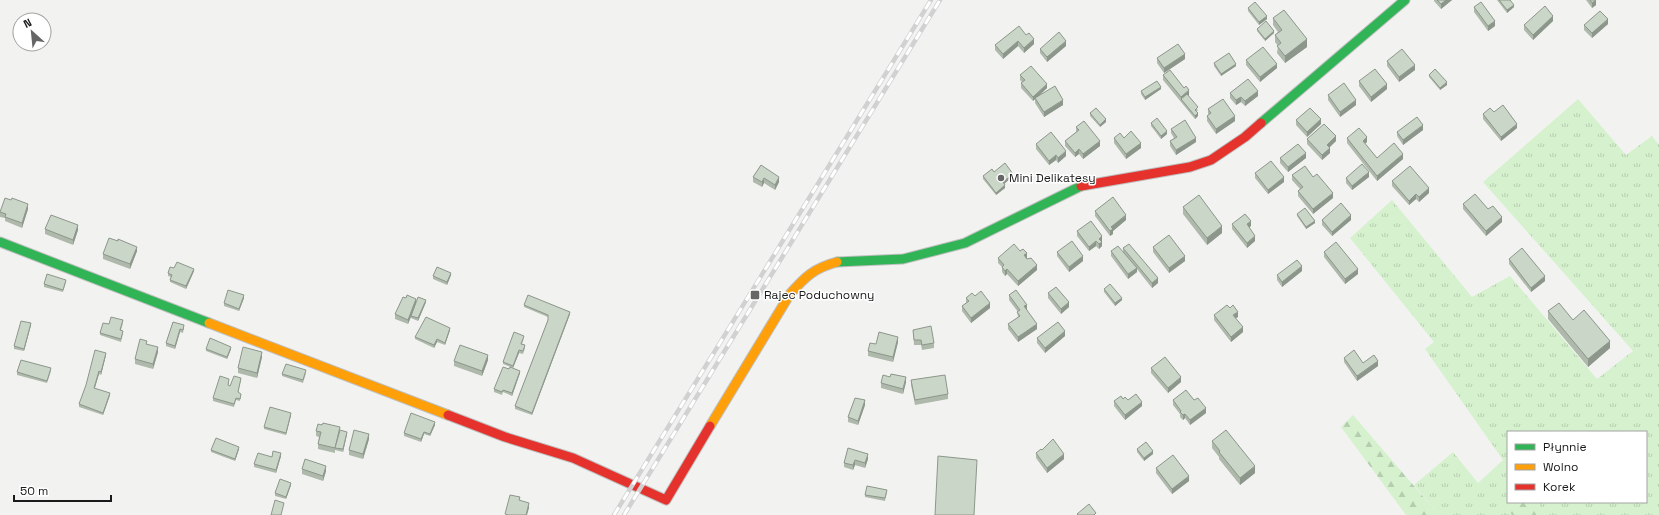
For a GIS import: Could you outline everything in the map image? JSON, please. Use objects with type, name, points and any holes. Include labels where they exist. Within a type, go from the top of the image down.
[{"type":"street","points":[[0,242],[505,437],[573,458],[666,500],[790,294],[804,278],[817,268],[839,261],[903,259],[965,243],[1079,186],[1190,167],[1211,160],[1245,137],[1405,0]]},
{"type":"green space","points":[[1578,99],[1626,155],[1652,136],[1659,145],[1659,515],[1545,515],[1538,503],[1647,503],[1647,431],[1507,431],[1507,503],[1514,503],[1507,509],[1512,515],[1439,515],[1414,485],[1453,452],[1478,483],[1503,460],[1425,349],[1434,342],[1350,238],[1392,200],[1472,297],[1510,276],[1597,379],[1633,351],[1483,182]]},
{"type":"green space","points":[[1353,415],[1439,515],[1406,515],[1341,427]]},
{"type":"green space","points":[[1514,503],[1538,503],[1545,515],[1512,515],[1507,509]]},
{"type":"building","points":[[1437,0],[1446,0],[1441,4]]},
{"type":"building","points":[[1499,0],[1510,0],[1514,5],[1507,10]]},
{"type":"building","points":[[1255,2],[1267,16],[1259,22],[1248,8]]},
{"type":"building","points":[[1481,2],[1495,21],[1488,26],[1474,7]]},
{"type":"building","points":[[1545,6],[1553,16],[1533,35],[1524,25]]},
{"type":"building","points":[[1284,10],[1307,39],[1285,56],[1277,46],[1281,43],[1275,35],[1282,30],[1273,18]]},
{"type":"building","points":[[1600,11],[1608,19],[1592,33],[1584,25]]},
{"type":"building","points":[[1266,21],[1274,31],[1265,39],[1257,29]]},
{"type":"building","points":[[1019,26],[1026,35],[1029,33],[1034,39],[1024,48],[1018,41],[1003,54],[995,45]]},
{"type":"building","points":[[1059,32],[1066,41],[1047,57],[1040,49]]},
{"type":"building","points":[[1178,44],[1185,54],[1164,68],[1157,58]]},
{"type":"building","points":[[1263,47],[1277,64],[1260,77],[1246,60]]},
{"type":"building","points":[[1402,49],[1415,65],[1399,77],[1387,61]]},
{"type":"building","points":[[1229,53],[1236,64],[1221,74],[1214,63]]},
{"type":"building","points":[[1031,66],[1047,84],[1033,97],[1021,83],[1025,80],[1020,75]]},
{"type":"building","points":[[1375,69],[1387,84],[1371,97],[1359,81]]},
{"type":"building","points":[[1435,69],[1447,82],[1440,88],[1429,75]]},
{"type":"building","points":[[1170,70],[1184,88],[1186,86],[1189,90],[1181,97],[1163,75]]},
{"type":"building","points":[[1248,79],[1258,91],[1245,101],[1241,97],[1236,100],[1230,93]]},
{"type":"building","points":[[1157,81],[1161,87],[1145,97],[1141,91]]},
{"type":"building","points":[[1344,83],[1356,100],[1340,112],[1328,95]]},
{"type":"building","points":[[1055,86],[1063,100],[1044,112],[1035,98]]},
{"type":"building","points":[[1187,94],[1198,107],[1195,110],[1198,113],[1195,116],[1181,99]]},
{"type":"building","points":[[1223,99],[1235,116],[1216,129],[1207,116],[1211,113],[1208,109]]},
{"type":"building","points":[[1503,105],[1517,124],[1501,137],[1483,114],[1490,108],[1494,112]]},
{"type":"building","points":[[1096,108],[1106,119],[1100,125],[1090,113]]},
{"type":"building","points":[[1310,108],[1321,119],[1307,132],[1296,120]]},
{"type":"building","points":[[1417,117],[1423,125],[1403,140],[1397,132]]},
{"type":"building","points":[[1157,118],[1167,131],[1161,136],[1151,123]]},
{"type":"building","points":[[1185,120],[1196,138],[1176,150],[1170,141],[1177,137],[1171,129]]},
{"type":"building","points":[[1084,121],[1100,141],[1083,154],[1079,149],[1075,153],[1065,141],[1079,130],[1076,127]]},
{"type":"building","points":[[1324,124],[1336,136],[1327,145],[1330,148],[1322,155],[1307,139]]},
{"type":"building","points":[[1359,128],[1367,137],[1363,141],[1377,158],[1394,143],[1403,154],[1377,176],[1347,138]]},
{"type":"building","points":[[1131,131],[1141,143],[1126,154],[1114,138],[1120,133],[1124,138]]},
{"type":"building","points":[[1051,132],[1066,151],[1058,158],[1056,155],[1049,161],[1036,144]]},
{"type":"building","points":[[1298,144],[1306,153],[1288,167],[1280,158]]},
{"type":"building","points":[[1271,161],[1284,177],[1268,190],[1255,173]]},
{"type":"building","points":[[1005,163],[1013,174],[1003,182],[1005,185],[996,193],[983,176],[992,169],[994,172]]},
{"type":"building","points":[[1362,164],[1369,172],[1352,186],[1346,178]]},
{"type":"building","points":[[761,165],[779,177],[775,185],[764,178],[762,182],[753,177]]},
{"type":"building","points":[[1305,166],[1313,177],[1317,174],[1333,193],[1313,209],[1298,191],[1303,187],[1292,175]]},
{"type":"building","points":[[1410,166],[1429,188],[1419,197],[1416,194],[1409,201],[1392,181]]},
{"type":"building","points":[[1475,194],[1488,209],[1493,206],[1502,217],[1486,231],[1463,204]]},
{"type":"building","points":[[1199,195],[1222,226],[1207,238],[1183,207]]},
{"type":"building","points":[[1113,197],[1126,215],[1111,227],[1113,229],[1110,231],[1095,211]]},
{"type":"building","points":[[5,198],[11,200],[12,198],[28,204],[22,223],[5,217],[6,214],[0,212]]},
{"type":"building","points":[[1341,203],[1351,215],[1332,232],[1322,220]]},
{"type":"building","points":[[1305,208],[1315,221],[1306,227],[1297,214]]},
{"type":"building","points":[[1245,214],[1251,221],[1247,224],[1255,236],[1247,243],[1232,224]]},
{"type":"building","points":[[51,215],[78,225],[73,240],[45,229]]},
{"type":"building","points":[[1091,221],[1102,236],[1099,239],[1102,242],[1099,244],[1096,241],[1089,247],[1077,231]]},
{"type":"building","points":[[1169,235],[1185,256],[1169,268],[1153,247]]},
{"type":"building","points":[[109,238],[118,241],[118,239],[137,247],[130,264],[103,254]]},
{"type":"building","points":[[1072,241],[1083,256],[1069,267],[1057,252]]},
{"type":"building","points":[[1336,242],[1358,269],[1345,279],[1324,252]]},
{"type":"building","points":[[1014,244],[1020,251],[1023,249],[1027,253],[1024,255],[1027,259],[1031,258],[1037,265],[1018,281],[1007,269],[1005,271],[1002,267],[1004,265],[998,258]]},
{"type":"building","points":[[1129,244],[1158,278],[1152,283],[1123,248]]},
{"type":"building","points":[[1118,246],[1137,268],[1128,274],[1111,251]]},
{"type":"building","points":[[1522,248],[1545,276],[1531,288],[1509,259]]},
{"type":"building","points":[[1297,260],[1302,266],[1282,282],[1277,275]]},
{"type":"building","points":[[177,262],[194,269],[186,286],[170,280],[172,275],[168,273],[170,267],[174,268]]},
{"type":"building","points":[[437,267],[451,273],[447,282],[433,276]]},
{"type":"building","points":[[47,274],[66,280],[63,290],[44,284]]},
{"type":"building","points":[[1110,284],[1122,298],[1115,303],[1104,289]]},
{"type":"building","points":[[1056,287],[1069,302],[1061,309],[1048,293]]},
{"type":"building","points":[[228,290],[244,295],[239,309],[224,303]]},
{"type":"building","points":[[1016,290],[1027,305],[1024,306],[1037,324],[1018,337],[1008,324],[1020,316],[1017,312],[1020,310],[1009,295]]},
{"type":"building","points":[[981,291],[990,303],[971,318],[962,306],[969,301],[966,298],[972,293],[975,296]]},
{"type":"building","points":[[407,295],[416,299],[408,320],[395,314],[403,297],[406,298]]},
{"type":"building","points":[[528,295],[570,312],[532,413],[515,406],[548,320],[548,315],[524,305]]},
{"type":"building","points":[[418,297],[426,300],[418,318],[411,316]]},
{"type":"building","points":[[1559,303],[1573,320],[1584,310],[1610,341],[1588,359],[1548,311]]},
{"type":"building","points":[[1227,305],[1230,308],[1233,305],[1238,312],[1233,315],[1243,327],[1231,337],[1214,315]]},
{"type":"building","points":[[111,317],[123,320],[120,330],[123,331],[121,339],[100,333],[103,323],[109,324]]},
{"type":"building","points":[[426,317],[450,328],[445,343],[437,339],[434,345],[415,337]]},
{"type":"building","points":[[21,321],[31,323],[24,349],[14,346]]},
{"type":"building","points":[[173,322],[184,325],[183,330],[180,329],[175,346],[166,343]]},
{"type":"building","points":[[1058,322],[1065,331],[1045,348],[1037,338]]},
{"type":"building","points":[[931,326],[934,343],[922,345],[921,340],[914,340],[913,330]]},
{"type":"building","points":[[514,332],[524,336],[521,344],[525,345],[523,351],[519,350],[513,366],[503,362]]},
{"type":"building","points":[[879,332],[898,337],[893,357],[868,351],[870,343],[876,344]]},
{"type":"building","points":[[210,338],[231,347],[227,357],[206,349]]},
{"type":"building","points":[[140,339],[147,341],[146,344],[158,347],[153,364],[135,359]]},
{"type":"building","points":[[460,345],[488,355],[482,371],[454,361]]},
{"type":"building","points":[[243,347],[262,352],[257,373],[238,368]]},
{"type":"building","points":[[95,350],[106,353],[101,372],[99,371],[94,388],[110,393],[103,413],[79,404],[86,385]]},
{"type":"building","points":[[1354,350],[1363,363],[1374,355],[1378,361],[1357,376],[1344,358]]},
{"type":"building","points":[[1165,357],[1181,377],[1168,388],[1151,368]]},
{"type":"building","points":[[21,360],[51,368],[47,381],[17,372]]},
{"type":"building","points":[[286,364],[306,370],[303,380],[282,374]]},
{"type":"building","points":[[503,367],[509,369],[510,367],[520,371],[512,393],[494,389]]},
{"type":"building","points":[[891,374],[906,377],[903,389],[881,383],[883,375],[890,377]]},
{"type":"building","points":[[945,375],[948,394],[915,400],[911,380]]},
{"type":"building","points":[[220,376],[229,379],[228,385],[230,386],[234,376],[241,378],[238,392],[241,394],[240,399],[236,398],[234,404],[213,398]]},
{"type":"building","points":[[1186,390],[1194,400],[1198,398],[1206,408],[1190,420],[1185,414],[1183,415],[1180,412],[1181,411],[1173,400]]},
{"type":"building","points":[[1136,394],[1142,402],[1125,415],[1114,401],[1121,396],[1123,399],[1125,397],[1128,400]]},
{"type":"building","points":[[855,398],[865,400],[858,421],[848,417]]},
{"type":"building","points":[[270,407],[291,413],[286,433],[264,427]]},
{"type":"building","points":[[411,413],[435,422],[430,434],[424,432],[421,439],[404,433]]},
{"type":"building","points":[[323,423],[340,427],[335,448],[318,444],[321,432],[316,431],[318,424],[322,425]]},
{"type":"building","points":[[340,430],[347,432],[343,449],[335,448]]},
{"type":"building","points":[[354,430],[369,434],[363,454],[349,450]]},
{"type":"building","points":[[1226,430],[1255,466],[1240,478],[1212,441]]},
{"type":"building","points":[[216,438],[239,447],[235,459],[211,450]]},
{"type":"building","points":[[1053,439],[1064,454],[1047,468],[1036,453],[1041,449],[1042,450]]},
{"type":"building","points":[[1146,442],[1153,451],[1144,458],[1137,449]]},
{"type":"building","points":[[848,448],[868,454],[865,463],[855,460],[853,465],[844,463]]},
{"type":"building","points":[[273,451],[281,453],[276,470],[254,464],[258,453],[272,457]]},
{"type":"building","points":[[1173,455],[1189,476],[1172,489],[1156,468]]},
{"type":"building","points":[[938,456],[977,460],[974,515],[935,515]]},
{"type":"building","points":[[305,459],[326,466],[323,476],[302,469]]},
{"type":"building","points":[[280,479],[291,483],[286,497],[275,493]]},
{"type":"building","points":[[867,486],[887,490],[885,498],[865,495]]},
{"type":"building","points":[[510,495],[520,497],[519,500],[529,503],[526,515],[505,514]]},
{"type":"building","points":[[275,500],[284,503],[281,515],[271,515]]},
{"type":"building","points":[[1089,504],[1096,513],[1094,515],[1077,514]]},
{"type":"railway","points":[[614,515],[931,0]]},
{"type":"railway","points":[[624,515],[940,0]]},
{"type":"traffic: fast","points":[[1261,123],[1405,0]]},
{"type":"traffic: fast","points":[[837,262],[903,259],[965,243],[1081,186]]},
{"type":"traffic: fast","points":[[0,242],[209,323]]},
{"type":"traffic: slow","points":[[710,426],[790,294],[810,274],[822,267],[837,262]]},
{"type":"traffic: slow","points":[[209,323],[448,415]]},
{"type":"traffic: jam","points":[[1081,186],[1190,167],[1211,160],[1245,137],[1261,123]]},
{"type":"traffic: jam","points":[[448,415],[505,437],[573,458],[666,500],[710,426]]},
{"type":"place","name":"Mini Delikatesy","points":[[1001,178]]},
{"type":"place","name":"Rajec Poduchowny","points":[[755,295]]}]
